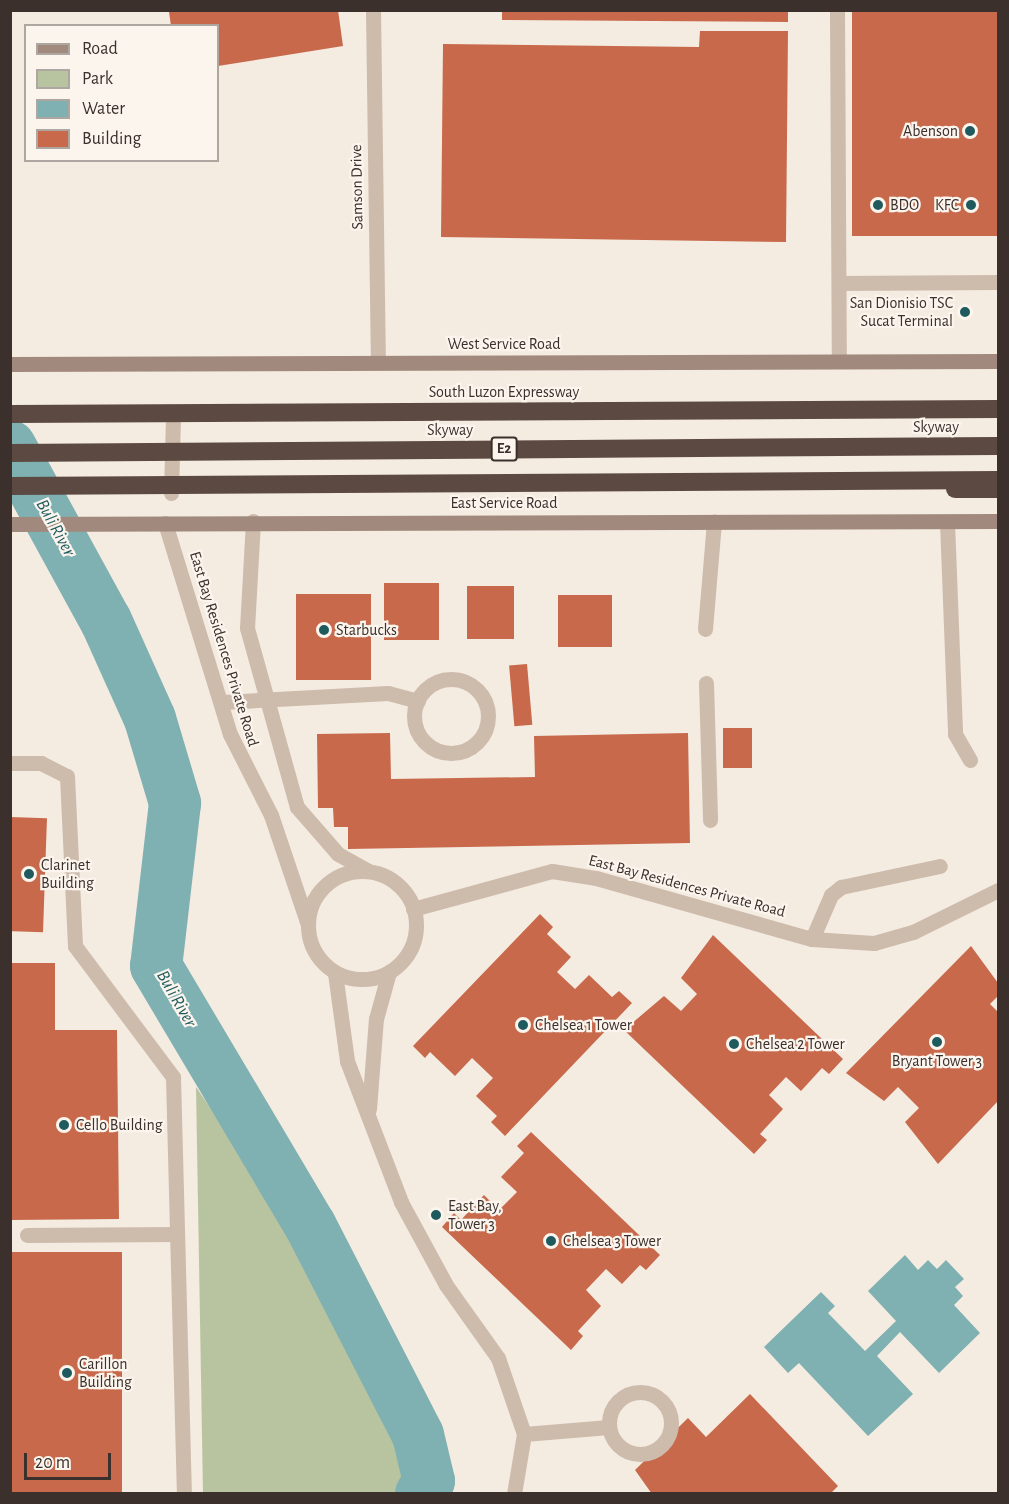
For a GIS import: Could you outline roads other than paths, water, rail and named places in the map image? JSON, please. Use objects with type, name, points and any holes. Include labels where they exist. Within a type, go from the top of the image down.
[{"type":"highway","name":"South Luzon Expressway","points":[[10,414],[999,409]]},
{"type":"highway","name":"Skyway","points":[[10,453],[999,446]]},
{"type":"highway","name":"E2","points":[[10,486],[999,480]]},
{"type":"highway","points":[[10,494],[999,489]]},
{"type":"main road","name":"West Service Road","points":[[10,364],[999,361]]},
{"type":"main road","name":"East Service Road","points":[[12,524],[999,521]]},
{"type":"street","name":"Samson Drive","points":[[373,10],[378,362]]},
{"type":"street","points":[[837,10],[839,361]]},
{"type":"street","points":[[839,283],[999,282]]},
{"type":"street","points":[[171,493],[173,414]]},
{"type":"street","name":"East Bay Residences Private Road","points":[[253,522],[244,607],[265,702],[297,807],[338,854],[397,884],[413,909],[552,871],[596,878],[812,939],[874,943],[913,932],[999,890]]},
{"type":"street","points":[[705,629],[714,522]]},
{"type":"street","points":[[947,522],[955,734],[970,760]]},
{"type":"street","name":"East Bay Residences Private Road","points":[[165,523],[239,759],[271,815],[308,925],[315,953],[335,973]]},
{"type":"street","points":[[467,682],[488,707],[486,732],[468,750],[436,751],[415,726],[417,701],[435,683],[467,682]]},
{"type":"street","points":[[706,683],[710,820]]},
{"type":"street","points":[[223,702],[265,702],[388,693],[417,701]]},
{"type":"street","points":[[10,763],[40,764],[67,776],[75,946],[173,1077],[184,1494]]},
{"type":"street","points":[[271,815],[297,807]]},
{"type":"street","points":[[812,939],[831,895],[841,886],[940,866]]},
{"type":"street","points":[[308,925],[312,902],[326,884],[346,873],[369,871]]},
{"type":"street","points":[[369,1115],[376,1018],[389,972],[414,941],[413,909]]},
{"type":"street","points":[[389,972],[366,980],[335,973],[347,1061],[423,1244],[498,1358],[524,1434],[514,1494]]},
{"type":"street","points":[[27,1235],[177,1234]]},
{"type":"street","points":[[637,1392],[660,1399],[671,1420],[665,1442],[639,1455],[619,1446],[609,1427],[616,1403],[637,1392]]},
{"type":"street","points":[[524,1434],[609,1427]]},
{"type":"water","points":[[905,1255],[918,1270],[928,1260],[937,1269],[946,1260],[964,1279],[955,1287],[963,1296],[954,1305],[980,1333],[939,1373],[900,1332],[877,1356],[913,1394],[868,1436],[799,1363],[788,1373],[764,1347],[821,1292],[835,1306],[828,1313],[865,1351],[896,1321],[868,1291]]},
{"type":"waterway","name":"Buli River","points":[[10,446],[106,621],[150,719],[175,803],[156,966],[310,1225],[418,1435],[429,1481],[421,1494]]},
{"type":"place","name":"Abenson","points":[[970,131]]},
{"type":"place","name":"BDO","points":[[878,205]]},
{"type":"place","name":"KFC","points":[[971,205]]},
{"type":"place","name":"San Dionisio TSC Sucat Terminal","points":[[965,312]]},
{"type":"place","name":"Starbucks","points":[[324,630]]},
{"type":"place","name":"Clarinet Building","points":[[29,874]]},
{"type":"place","name":"Chelsea 1 Tower","points":[[523,1025]]},
{"type":"place","name":"Bryant Tower 3","points":[[937,1042]]},
{"type":"place","name":"Chelsea 2 Tower","points":[[734,1044]]},
{"type":"place","name":"Cello Building","points":[[64,1125]]},
{"type":"place","name":"East Bay, Tower 3","points":[[436,1215]]},
{"type":"place","name":"Chelsea 3 Tower","points":[[551,1241]]},
{"type":"place","name":"Carillon Building","points":[[67,1373]]}]
